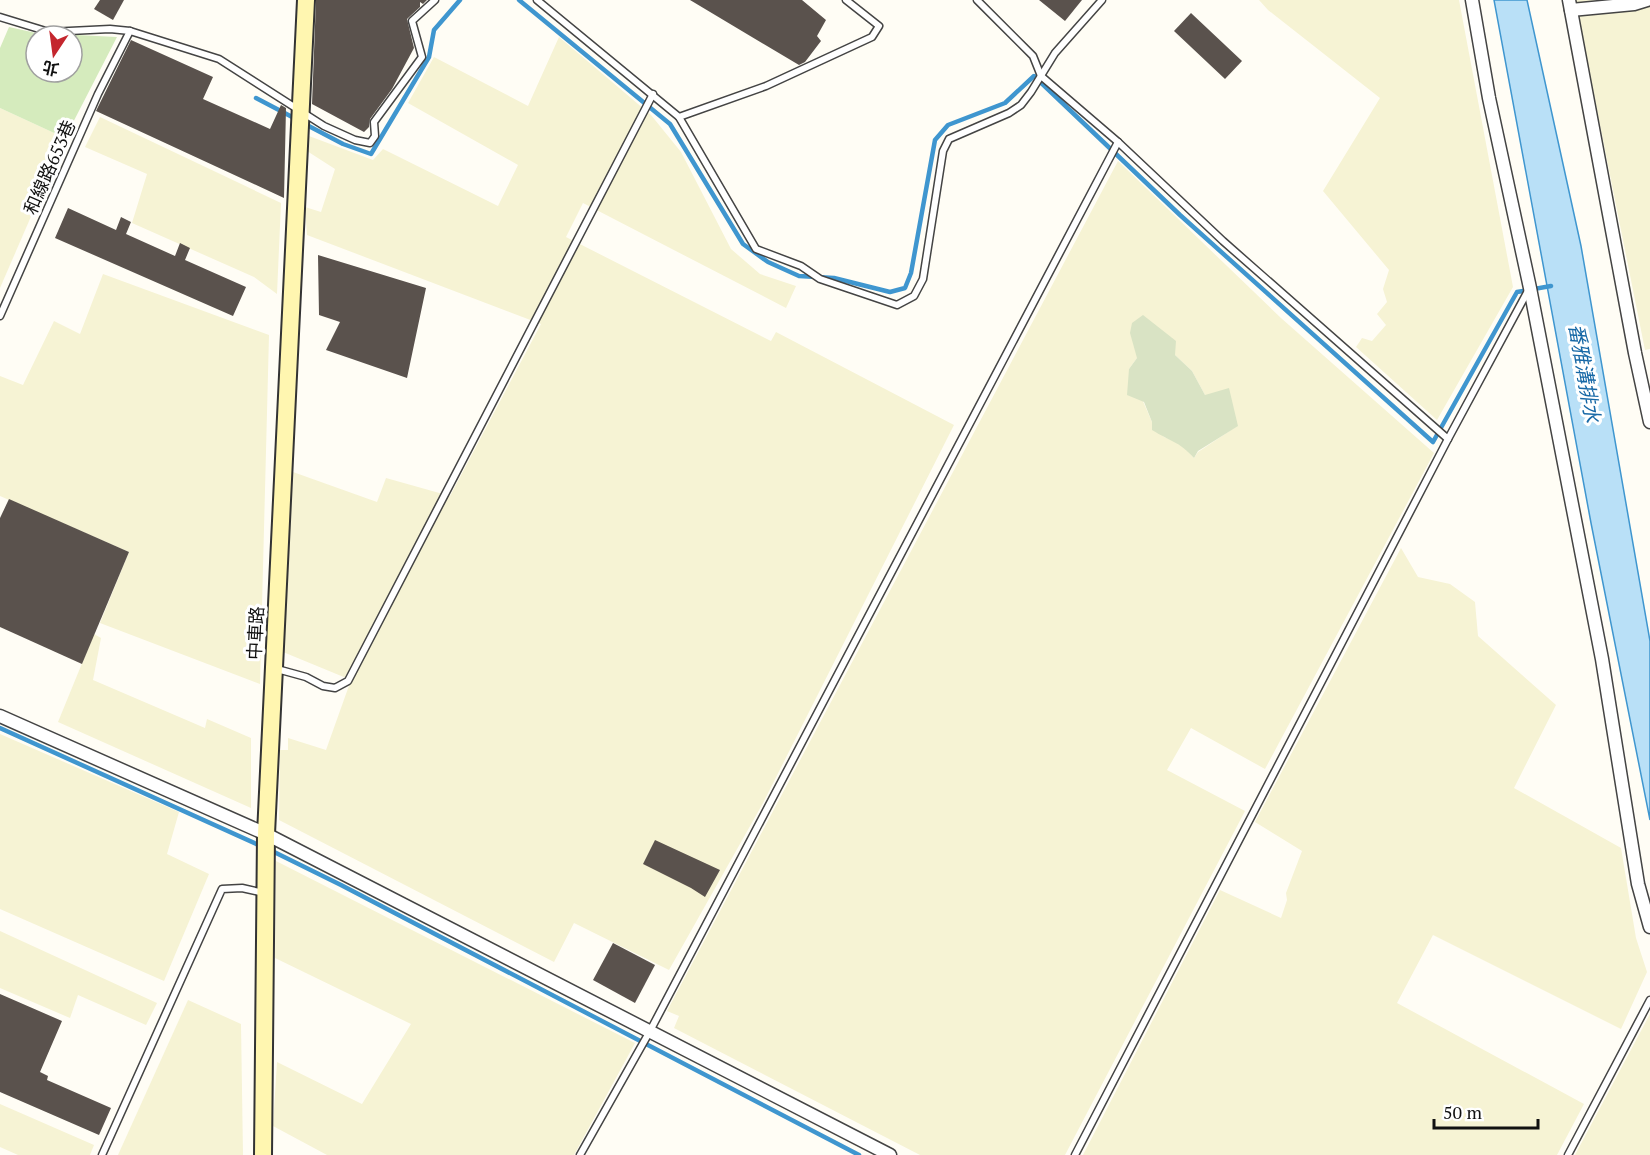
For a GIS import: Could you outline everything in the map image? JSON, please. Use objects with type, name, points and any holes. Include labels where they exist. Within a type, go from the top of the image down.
[{"type":"street","name":"中車路","points":[[263,1155],[265,893],[273,668],[306,0]]},
{"type":"street","points":[[1472,0],[1489,98],[1530,288],[1602,659],[1638,884],[1650,927]]},
{"type":"street","points":[[1647,0],[1634,4],[1570,5],[1650,422]]},
{"type":"street","points":[[0,716],[267,834],[890,1155]]},
{"type":"lane","points":[[0,17],[49,32],[110,29],[130,31],[219,59],[302,113],[355,140],[370,143],[375,136],[374,122],[423,57],[412,21],[435,0]]},
{"type":"lane","points":[[537,0],[679,117],[756,249],[801,266],[820,279],[897,305],[914,296],[923,279],[943,152],[949,139],[1009,113],[1021,105],[1055,52],[1102,0]]},
{"type":"lane","points":[[679,117],[766,86],[872,37],[879,26],[846,0]]},
{"type":"lane","points":[[977,0],[1033,56],[1041,76],[1118,142],[1223,241],[1448,439]]},
{"type":"lane","name":"和線路653巷","points":[[0,316],[98,94],[130,31]]},
{"type":"lane","points":[[273,668],[306,677],[323,686],[335,688],[348,681],[652,94]]},
{"type":"lane","points":[[580,1155],[650,1031],[1118,142]]},
{"type":"lane","points":[[1075,1155],[1448,439],[1530,288]]},
{"type":"lane","points":[[102,1155],[222,889],[242,888],[265,893]]},
{"type":"lane","points":[[1569,1155],[1650,1000]]},
{"type":"shaded area","points":[[1259,0],[1459,0],[1513,287],[1437,420],[1356,347],[1362,338],[1372,341],[1386,325],[1377,314],[1387,302],[1383,289],[1389,270],[1323,191],[1380,98],[1268,10]]},
{"type":"shaded area","points":[[1575,0],[1650,0],[1650,349],[1645,350]]},
{"type":"shaded area","points":[[559,37],[651,115],[681,152],[731,249],[760,274],[796,286],[786,308],[583,203],[566,237],[771,341],[776,332],[954,425],[763,803],[669,970],[574,923],[554,962],[279,820],[280,750],[288,750],[288,738],[326,750],[351,680],[283,652],[293,472],[377,502],[386,478],[450,496],[541,324],[307,235],[305,207],[321,212],[335,169],[307,151],[309,136],[373,160],[383,149],[498,206],[518,165],[408,103],[434,57],[528,106]]},
{"type":"shaded area","points":[[0,108],[65,138],[0,288]]},
{"type":"shaded area","points":[[100,117],[281,203],[277,294],[254,277],[132,223],[147,174],[85,147]]},
{"type":"shaded area","points":[[1118,161],[1281,318],[1434,453],[1265,769],[1191,728],[1167,770],[1245,811],[1065,1155],[920,1155],[674,1028],[679,1016],[667,1011]],"holes":[[[1175,355],[1192,371],[1205,395],[1237,426],[1198,452],[1194,458],[1182,444],[1164,437],[1152,422],[1129,369],[1137,358]]]},
{"type":"shaded area","points":[[103,274],[269,335],[260,684],[100,623],[129,552],[0,496],[0,376],[23,385],[54,321],[80,334]]},
{"type":"shaded area","points":[[1401,548],[1418,577],[1450,584],[1475,602],[1478,636],[1556,705],[1514,788],[1621,848],[1636,938],[1647,972],[1621,1029],[1433,935],[1397,1003],[1584,1104],[1557,1155],[1083,1155],[1220,890],[1281,918],[1287,900],[1286,893],[1302,851],[1255,822]]},
{"type":"shaded area","points":[[94,634],[101,638],[93,680],[205,728],[207,719],[251,738],[251,808],[58,722]]},
{"type":"shaded area","points":[[0,734],[179,812],[167,854],[209,874],[164,981],[0,909]]},
{"type":"shaded area","points":[[276,861],[635,1043],[574,1155],[327,1155],[273,1126],[277,1062],[362,1104],[411,1024],[275,958]]},
{"type":"shaded area","points":[[0,931],[157,1003],[146,1025],[78,995],[70,1018],[0,988]]},
{"type":"shaded area","points":[[188,1000],[241,1024],[243,1155],[118,1155]]},
{"type":"shaded area","points":[[1650,1014],[1650,1155],[1575,1155]]},
{"type":"shaded area","points":[[0,1104],[94,1145],[90,1155],[18,1155],[0,1147]]},
{"type":"green space","points":[[9,27],[24,30],[24,84],[84,84],[84,35],[117,37],[65,138],[0,108],[0,48]]},
{"type":"green space","points":[[1143,315],[1176,341],[1175,355],[1192,371],[1205,395],[1229,388],[1238,426],[1198,451],[1194,458],[1179,445],[1152,430],[1152,422],[1144,402],[1127,395],[1129,369],[1137,358],[1130,333],[1132,323]]},
{"type":"water","name":"番雅溝排水","points":[[1494,0],[1527,0],[1581,246],[1650,641],[1650,820],[1591,523]]},
{"type":"building","points":[[100,0],[124,0],[113,20],[94,9]]},
{"type":"building","points":[[316,0],[427,0],[423,4],[420,2],[420,7],[407,19],[414,48],[392,89],[370,119],[369,127],[364,132],[312,104]]},
{"type":"building","points":[[690,0],[802,0],[826,20],[817,36],[821,41],[805,62],[799,65]]},
{"type":"building","points":[[1039,0],[1082,0],[1065,21]]},
{"type":"building","points":[[1191,13],[1242,61],[1225,79],[1174,31]]},
{"type":"building","points":[[131,40],[213,77],[203,99],[270,129],[281,105],[286,108],[284,198],[96,111]]},
{"type":"building","points":[[68,208],[116,230],[121,217],[131,222],[126,234],[175,256],[180,243],[190,248],[185,260],[246,287],[233,316],[55,238]]},
{"type":"building","points":[[318,255],[426,288],[407,378],[326,350],[340,322],[319,315]]},
{"type":"building","points":[[9,499],[129,552],[82,664],[0,627],[0,518]]},
{"type":"building","points":[[655,840],[720,870],[705,897],[643,864]]},
{"type":"building","points":[[613,943],[655,965],[635,1003],[593,980]]},
{"type":"building","points":[[0,994],[62,1021],[40,1072],[48,1076],[47,1080],[111,1108],[99,1135],[0,1092]]},
{"type":"waterway","points":[[303,123],[343,144],[371,154],[429,57],[434,30],[460,0]]},
{"type":"waterway","points":[[519,0],[670,124],[743,244],[768,262],[799,276],[834,278],[890,292],[905,288],[911,273],[935,140],[948,125],[1005,103],[1034,76],[1180,215],[1433,442],[1517,292],[1551,286]]},
{"type":"waterway","points":[[256,98],[296,119]]},
{"type":"waterway","points":[[0,728],[263,847]]},
{"type":"waterway","points":[[270,850],[859,1155]]}]
